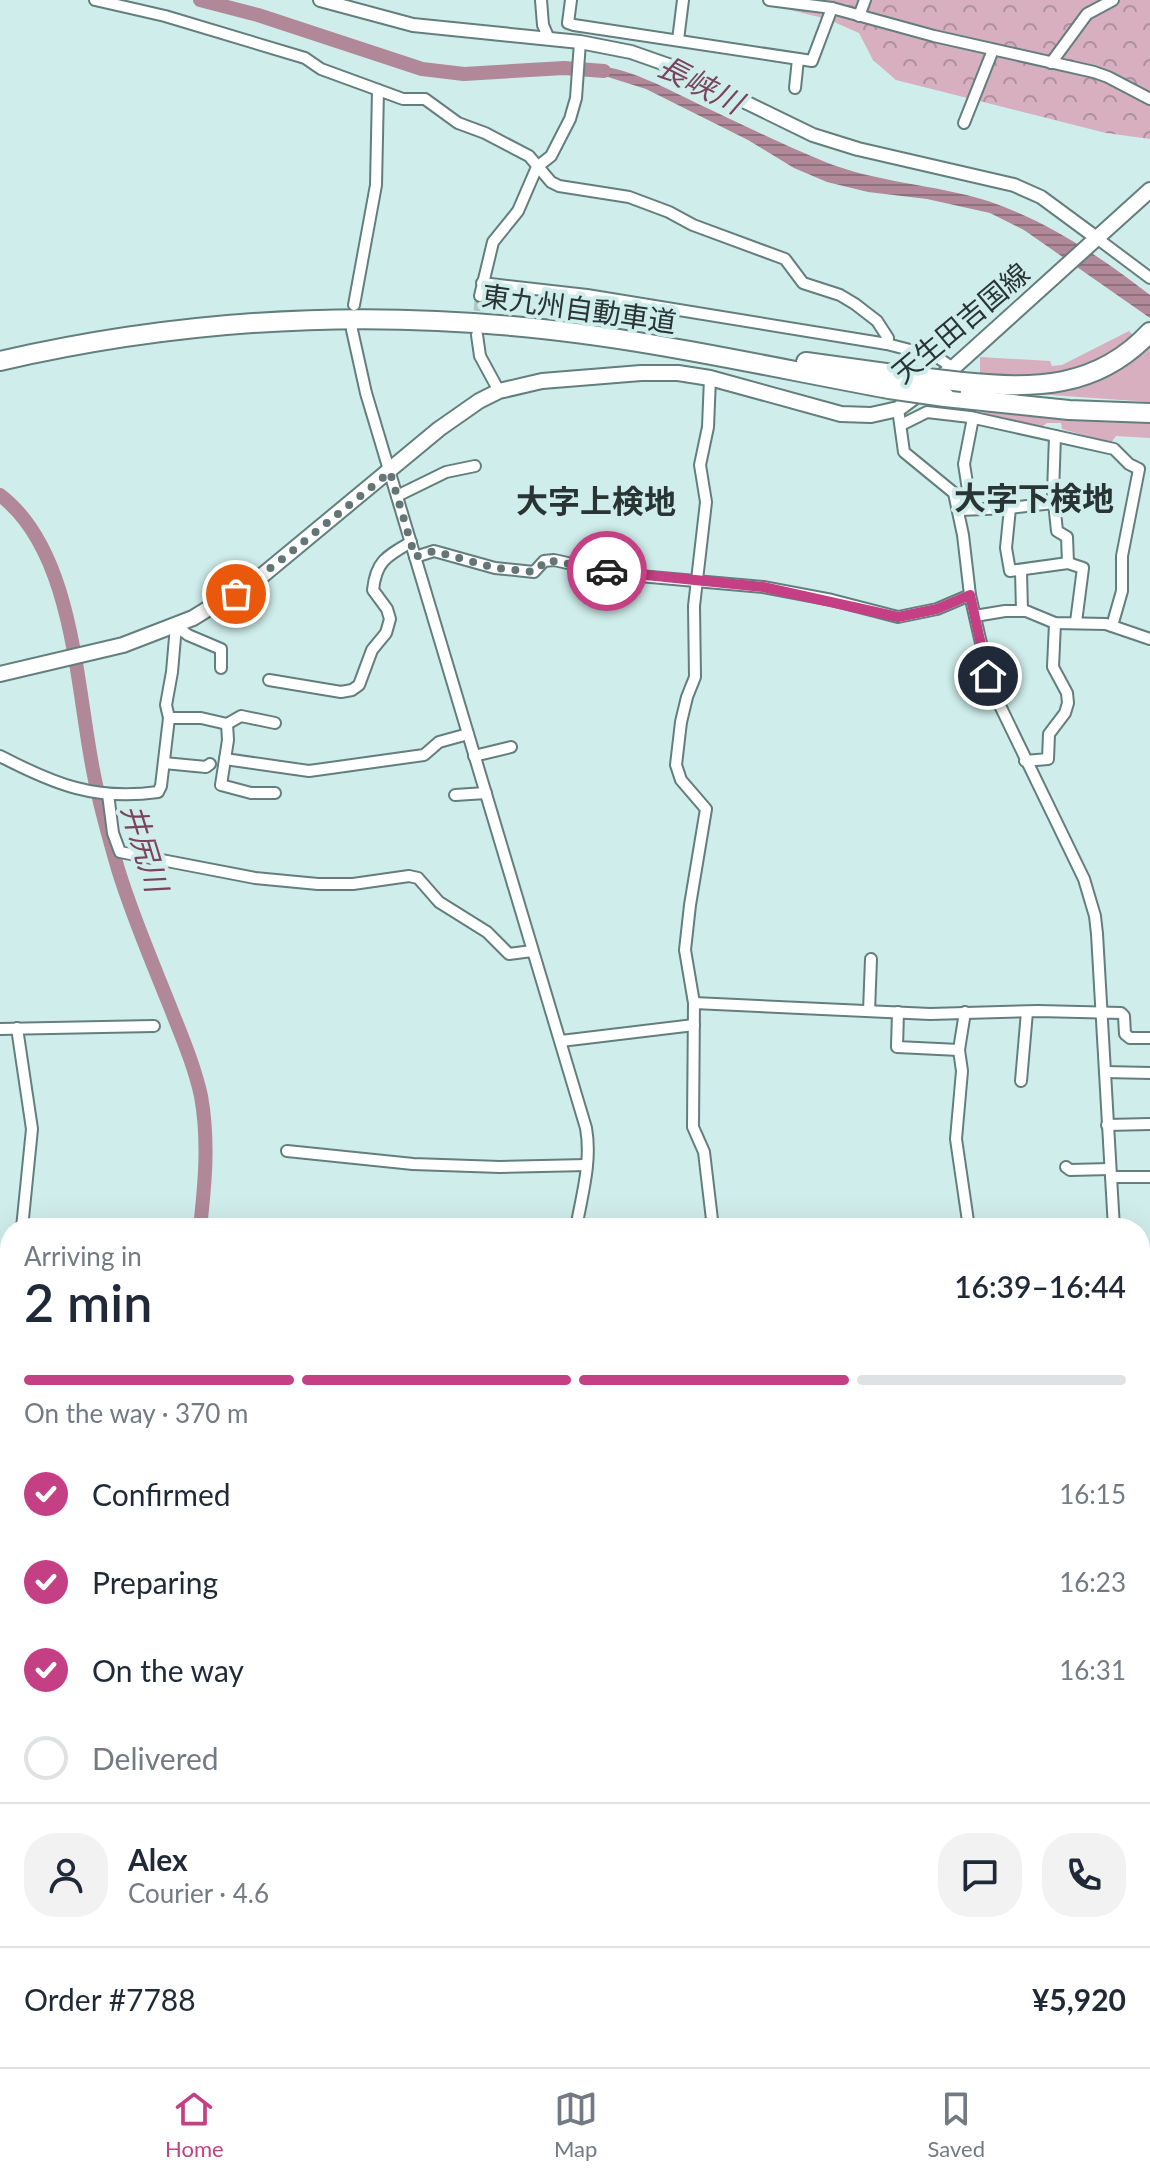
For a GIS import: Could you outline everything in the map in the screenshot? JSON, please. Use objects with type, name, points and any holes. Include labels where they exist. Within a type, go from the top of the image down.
[{"type":"highway","name":"東九州自動車道","points":[[0,361],[140,334],[272,320],[398,318],[458,321],[613,339],[891,381],[945,397],[1069,410],[1150,413]]},
{"type":"highway","points":[[891,381],[957,375],[1027,386],[1066,382],[1115,361],[1147,335]]},
{"type":"main road","name":"天生田吉国線","points":[[0,674],[123,645],[176,626],[236,594],[460,414],[499,391],[542,381],[678,373],[710,378],[841,414],[899,417],[957,375],[1057,275],[1150,190]]},
{"type":"street","points":[[95,0],[165,16],[305,58],[321,69],[403,99],[425,99],[458,123],[529,156],[559,186],[629,197],[785,259],[803,283],[840,295],[877,321],[888,338],[887,344]]},
{"type":"street","points":[[320,0],[413,25],[580,42],[631,52],[671,66],[813,135],[858,149],[1014,185],[1041,197],[1150,278]]},
{"type":"street","points":[[541,0],[543,25],[549,39]]},
{"type":"street","points":[[571,0],[568,23],[812,61],[832,8]]},
{"type":"street","points":[[678,40],[683,0]]},
{"type":"street","points":[[769,0],[832,8],[1108,77],[1150,99]]},
{"type":"street","points":[[859,16],[865,0]]},
{"type":"street","points":[[1051,63],[1087,14],[1113,0]]},
{"type":"street","points":[[480,296],[493,242],[518,211],[537,167],[551,156],[562,137],[576,98],[580,42]]},
{"type":"street","points":[[964,123],[993,50]]},
{"type":"street","points":[[792,85],[798,59]]},
{"type":"street","points":[[354,305],[376,185],[378,90]]},
{"type":"street","points":[[482,283],[587,295],[887,344],[937,357],[957,375]]},
{"type":"street","points":[[352,330],[366,393],[586,1128],[589,1144],[578,1218]]},
{"type":"street","points":[[477,335],[480,356],[499,391]]},
{"type":"street","points":[[710,378],[708,427],[700,465],[706,502],[695,581],[692,638],[695,677],[681,722],[676,765],[681,780],[706,809],[685,950],[694,1003],[693,1127],[704,1152],[712,1218]]},
{"type":"street","points":[[1112,626],[1122,591],[1122,556],[1139,469],[1114,449],[973,418],[927,412],[899,417],[904,452],[954,493],[970,595],[991,687],[1084,879],[1091,900],[1097,934],[1113,1218]]},
{"type":"street","points":[[971,509],[964,464],[973,418]]},
{"type":"street","points":[[1055,436],[1053,503],[1057,531],[1067,537],[1068,563]]},
{"type":"street","points":[[397,496],[446,472],[475,466]]},
{"type":"street","points":[[959,510],[1053,503]]},
{"type":"street","points":[[1010,508],[1006,548],[1010,570],[1068,563],[1084,572],[1076,622]]},
{"type":"street","points":[[269,680],[341,692],[359,685],[372,650],[386,633],[390,619],[387,609],[373,590],[375,570],[389,555],[411,542]]},
{"type":"street","points":[[415,557],[434,551],[495,568],[534,572],[547,560],[617,574],[763,587],[898,617],[937,609],[970,595]]},
{"type":"street","points":[[1021,571],[1022,611]]},
{"type":"street","points":[[975,616],[1022,611],[1055,623],[1112,626],[1150,639]]},
{"type":"street","points":[[1025,761],[1048,759],[1049,734],[1065,713],[1068,703],[1067,693],[1053,667],[1055,623]]},
{"type":"street","points":[[176,626],[188,635],[221,649],[221,668]]},
{"type":"street","points":[[0,756],[45,780],[74,789],[133,795],[158,792],[169,718],[166,705],[176,626]]},
{"type":"street","points":[[169,718],[201,718],[227,724],[241,716],[275,723]]},
{"type":"street","points":[[227,724],[221,785],[251,793],[275,793]]},
{"type":"street","points":[[225,759],[309,771],[424,755],[439,742],[468,734]]},
{"type":"street","points":[[474,756],[511,747]]},
{"type":"street","points":[[164,763],[206,767],[210,764]]},
{"type":"street","points":[[455,795],[486,793]]},
{"type":"street","points":[[106,794],[120,852],[255,878],[318,884],[353,884],[409,876],[418,878],[439,902],[487,932],[509,954],[532,951]]},
{"type":"street","points":[[869,1011],[871,959]]},
{"type":"street","points":[[694,1003],[898,1012],[1102,1013],[1124,1016],[1125,1034],[1130,1038],[1150,1038]]},
{"type":"street","points":[[898,1012],[897,1047],[959,1050]]},
{"type":"street","points":[[965,1012],[959,1050],[962,1071],[956,1139],[968,1218]]},
{"type":"street","points":[[1021,1081],[1027,1012]]},
{"type":"street","points":[[561,1041],[694,1025]]},
{"type":"street","points":[[0,1029],[154,1026]]},
{"type":"street","points":[[17,1028],[32,1129],[23,1218]]},
{"type":"street","points":[[1105,1072],[1150,1073]]},
{"type":"street","points":[[1107,1125],[1150,1124]]},
{"type":"street","points":[[287,1151],[413,1164],[500,1167],[587,1165]]},
{"type":"street","points":[[1066,1167],[1070,1170],[1150,1177]]},
{"type":"green space","points":[[764,0],[1150,0],[1150,139],[1106,133],[896,80],[873,60],[859,33],[827,19],[778,7]]},
{"type":"green space","points":[[1129,331],[1134,336],[1130,341],[1091,362],[1058,373],[1024,377],[980,375],[980,357],[1050,361],[1052,366],[1062,365]]},
{"type":"green space","points":[[1144,344],[1150,348],[1150,402],[995,391],[1060,388]]},
{"type":"green space","points":[[984,407],[1150,420],[1150,438],[1116,436],[1111,443],[1062,429],[1061,423],[1047,423],[1040,428],[983,413]]},
{"type":"shaded area","points":[[583,64],[616,69],[647,80],[779,142],[843,168],[968,195],[1010,209],[1093,254],[1150,295],[1150,318],[1024,230],[990,213],[827,182],[794,168],[748,140],[646,89],[592,72]]},
{"type":"waterway","name":"長峡川","points":[[200,0],[258,15],[422,69],[464,74],[564,68],[604,71]]},
{"type":"waterway","name":"井尻川","points":[[0,495],[25,520],[44,551],[58,586],[76,664],[96,787],[111,846],[129,903],[198,1084],[206,1146],[201,1218]]},
{"type":"tunnel","points":[[477,326],[480,296]]},
{"type":"way so far","points":[[236,594],[390,472],[415,557],[434,551],[495,568],[534,572],[547,560],[607,571]]},
{"type":"district","name":"大字下検地","points":[[1034,499]]},
{"type":"district","name":"大字上検地","points":[[596,502]]},
{"type":"route","points":[[607,571],[763,587],[898,617],[937,609],[970,595],[988,676]]}]
